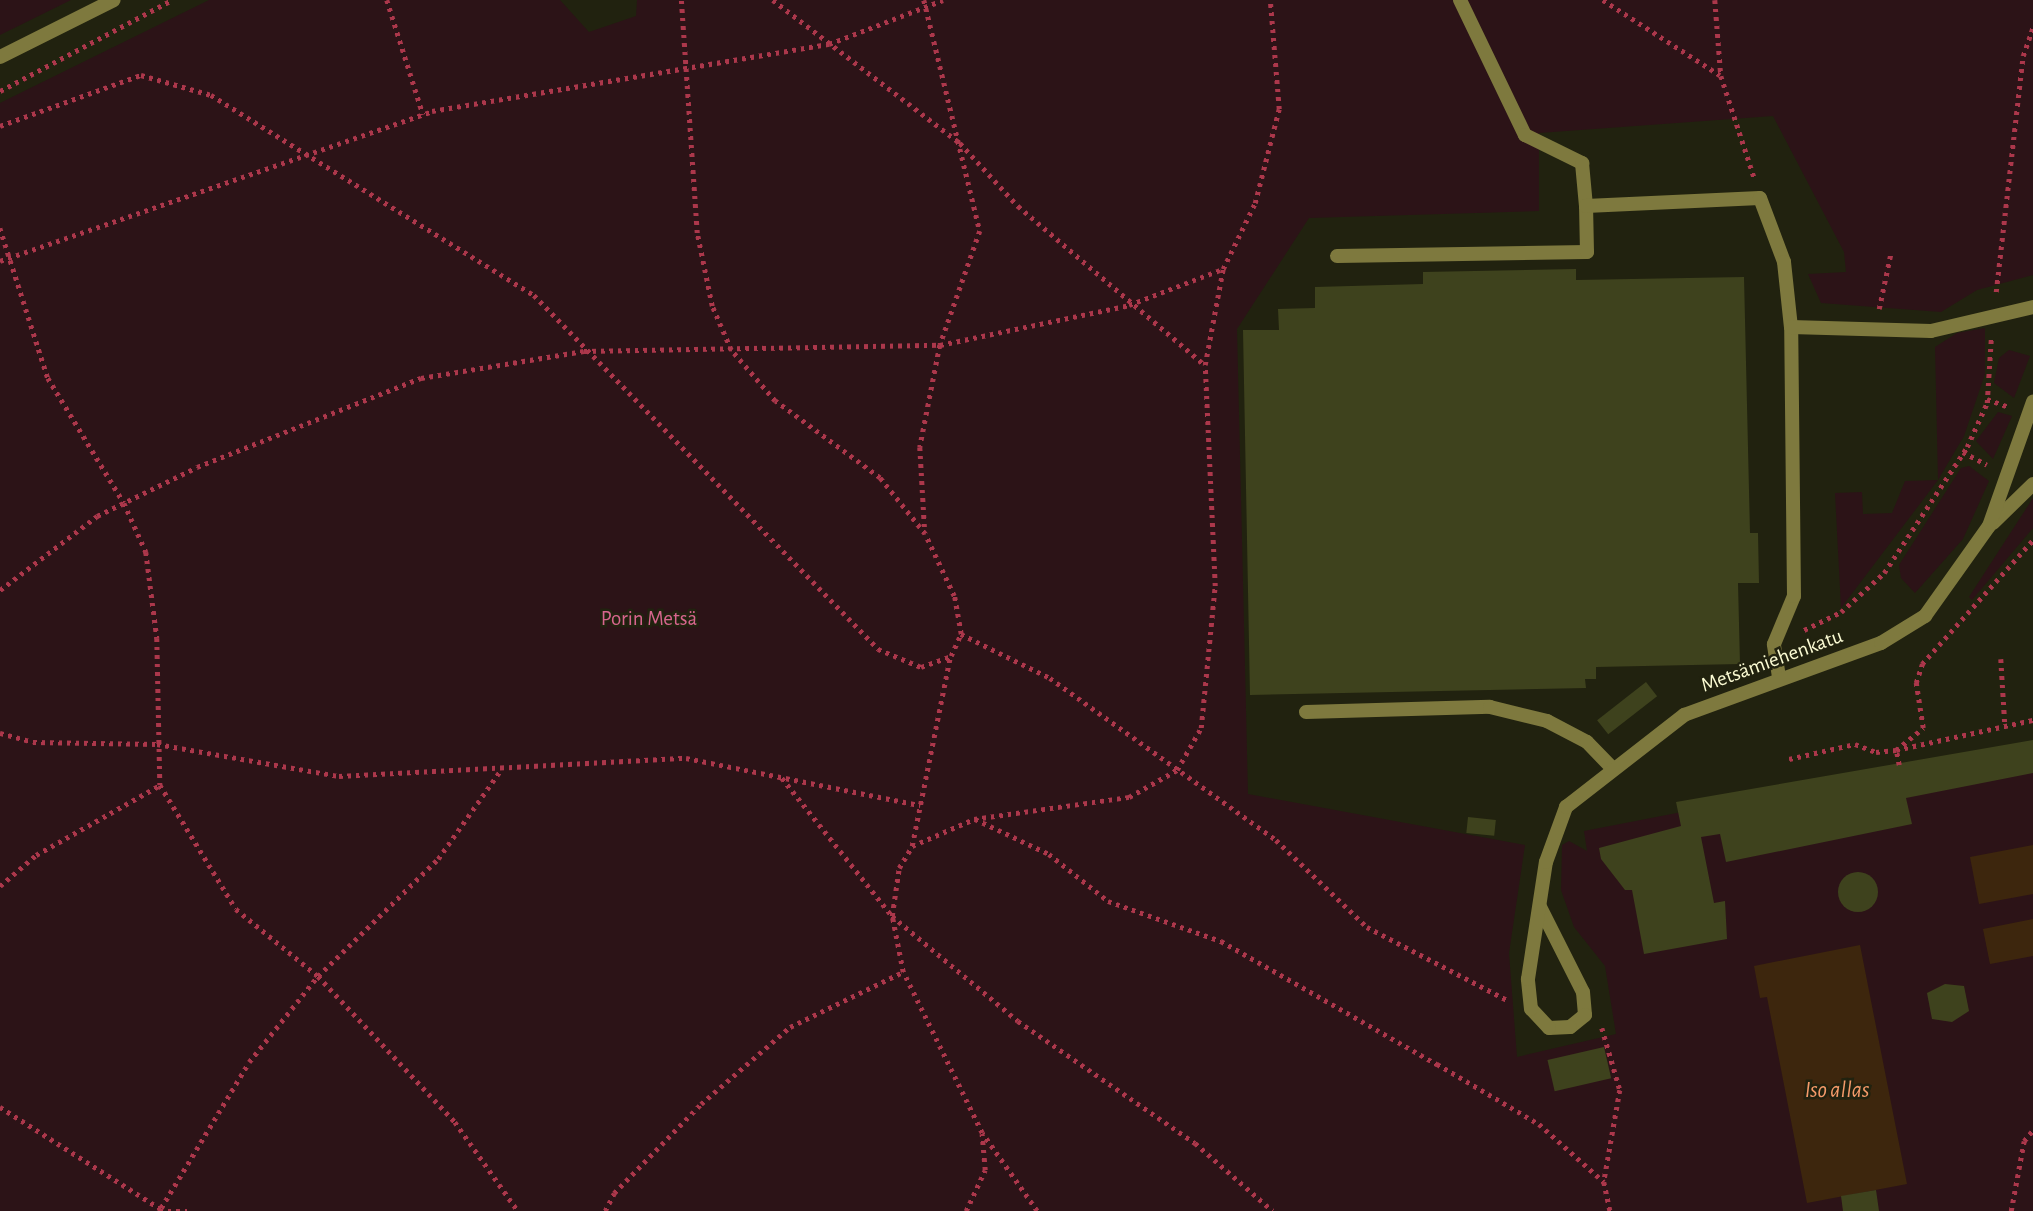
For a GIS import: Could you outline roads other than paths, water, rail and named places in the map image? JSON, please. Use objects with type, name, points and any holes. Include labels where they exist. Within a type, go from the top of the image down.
[{"type":"street","points":[[0,57],[114,0]]},
{"type":"street","points":[[1337,256],[1587,251],[1582,163],[1525,135],[1460,0]]},
{"type":"street","points":[[1586,206],[1760,198],[1784,262],[1791,327],[1794,596],[1774,645],[1779,677]]},
{"type":"street","points":[[1791,327],[1931,331],[1993,312],[2033,307]]},
{"type":"street","name":"Metsämiehenkatu","points":[[1989,526],[2033,402]]},
{"type":"street","name":"Metsämiehenkatu","points":[[1540,907],[1583,992],[1585,1014],[1570,1027],[1549,1027],[1531,1009],[1528,979],[1546,862],[1566,807],[1611,767],[1684,715],[1779,677],[1881,643],[1925,616],[1989,526],[2033,484]]},
{"type":"street","points":[[1306,712],[1490,707],[1547,721],[1587,742],[1611,767]]},
{"type":"water","points":[[2033,845],[2033,894],[1979,904],[1970,857]]},
{"type":"water","points":[[2033,919],[2033,956],[1990,964],[1983,929]]},
{"type":"water","name":"Iso allas","points":[[1860,945],[1907,1184],[1807,1203],[1767,997],[1760,998],[1754,966]]},
{"type":"park label","name":"Porin Metsä","points":[[649,619]]}]
